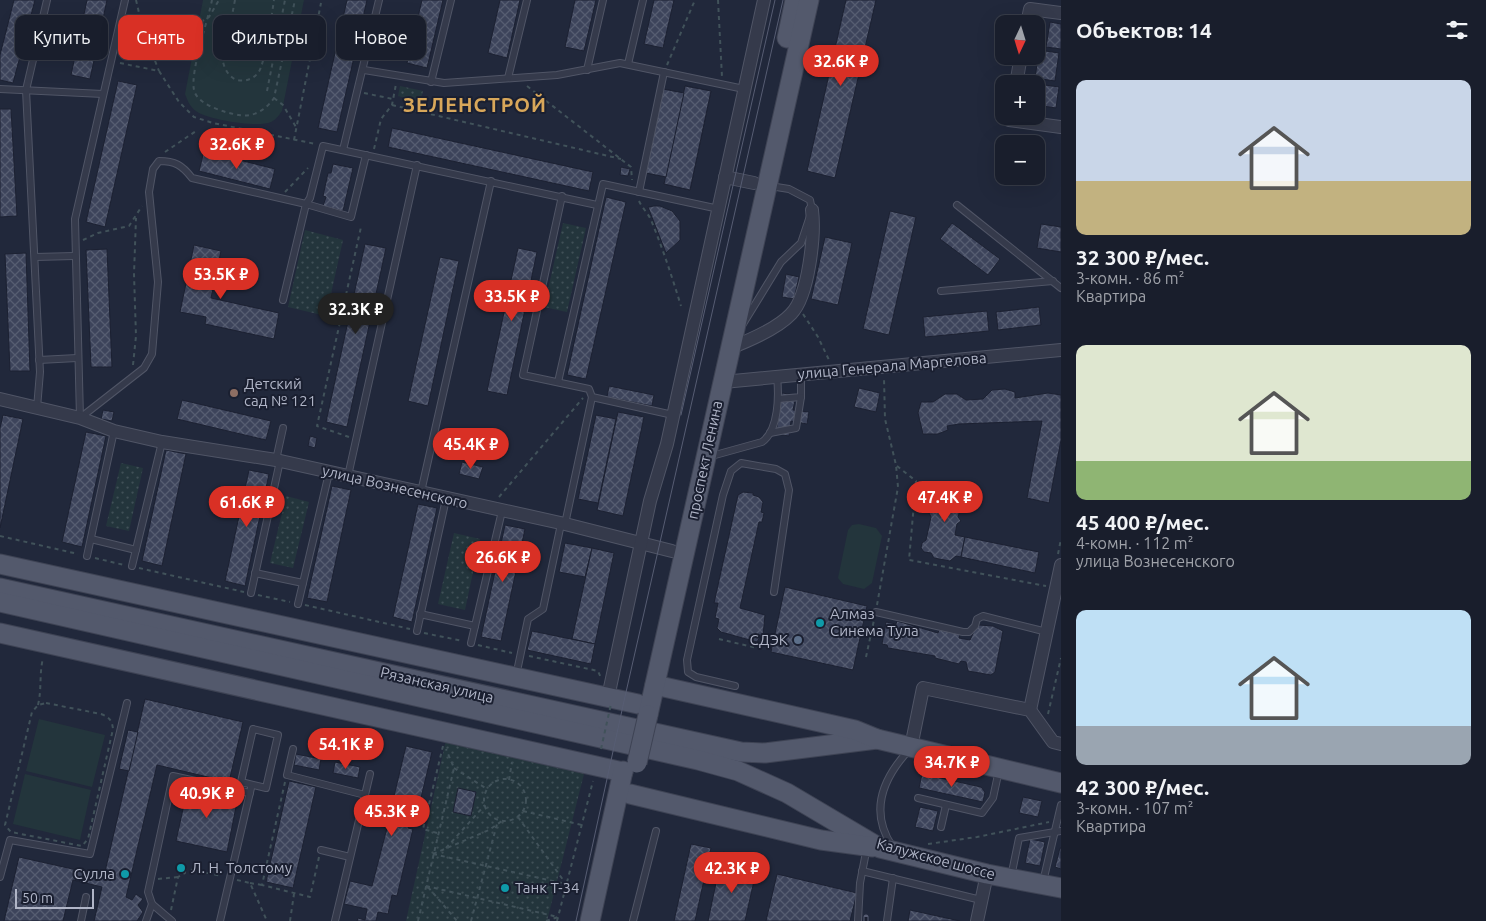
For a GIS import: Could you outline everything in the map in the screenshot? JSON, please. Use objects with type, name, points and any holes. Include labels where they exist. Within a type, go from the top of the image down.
[{"type":"main road","name":"проспект Ленина","points":[[641,711],[655,685],[707,458],[716,382],[730,348],[796,0]]},
{"type":"main road","name":"проспект Ленина","points":[[590,921],[641,711],[672,552],[716,382],[760,184],[809,0]]},
{"type":"main road","points":[[0,564],[516,677],[641,711]]},
{"type":"main road","name":"Рязанская улица","points":[[0,588],[741,752],[765,753],[877,739]]},
{"type":"main road","name":"Рязанская улица","points":[[0,602],[738,771]]},
{"type":"main road","points":[[0,633],[515,748],[599,758],[628,765]]},
{"type":"main road","points":[[655,685],[855,730],[877,739],[1061,783]]},
{"type":"main road","name":"проспект Ленина","points":[[602,921],[630,794],[628,765]]},
{"type":"main road","name":"Калужское шоссе","points":[[738,771],[787,793],[881,848],[987,874],[1061,888]]},
{"type":"main road","points":[[630,794],[821,840],[881,848]]},
{"type":"street","points":[[609,701],[650,501],[673,415],[764,0]]},
{"type":"street","points":[[1029,15],[1030,9],[1061,13]]},
{"type":"street","points":[[1045,125],[1061,127]]},
{"type":"street","points":[[726,177],[760,184]]},
{"type":"street","points":[[730,348],[749,340],[790,315],[798,306],[803,291],[813,236],[812,210]]},
{"type":"street","name":"улица Генерала Маргелова","points":[[716,382],[1061,350]]},
{"type":"street","name":"улица Вознесенского","points":[[0,399],[80,418],[114,431],[162,442],[278,461],[420,494],[563,524],[672,552]]},
{"type":"street","points":[[1030,710],[1047,632],[1057,602],[1061,565]]},
{"type":"street","points":[[911,747],[924,688],[1030,710],[1053,742],[1061,744]]},
{"type":"street","points":[[977,921],[987,874]]},
{"type":"lane","points":[[37,408],[39,360],[26,90],[47,0]]},
{"type":"lane","points":[[80,418],[74,256],[75,219],[126,0]]},
{"type":"lane","points":[[343,150],[359,92],[379,0]]},
{"type":"lane","points":[[431,82],[451,0]]},
{"type":"lane","points":[[511,78],[527,0]]},
{"type":"lane","points":[[587,70],[603,0]]},
{"type":"lane","points":[[628,64],[643,0]]},
{"type":"lane","points":[[364,70],[444,83],[557,75],[587,70],[612,63],[628,64],[744,89]]},
{"type":"lane","points":[[636,191],[664,72]]},
{"type":"lane","points":[[0,89],[103,94]]},
{"type":"lane","points":[[283,300],[306,204],[310,198],[323,146],[597,205]]},
{"type":"lane","points":[[80,418],[144,368],[152,354],[158,282],[149,192],[154,169],[159,161],[170,161],[180,164],[192,178],[306,204],[351,217],[370,155]]},
{"type":"lane","points":[[348,477],[417,165]]},
{"type":"lane","points":[[420,494],[491,181]]},
{"type":"lane","points":[[558,382],[603,184],[719,209]]},
{"type":"lane","points":[[730,348],[781,262],[800,243],[812,210],[810,200],[789,189],[760,184]]},
{"type":"lane","points":[[516,677],[528,619],[543,609],[592,397],[589,389],[524,375],[562,196]]},
{"type":"lane","points":[[957,206],[1061,288]]},
{"type":"lane","points":[[35,257],[74,256]]},
{"type":"lane","points":[[941,292],[1053,281]]},
{"type":"lane","points":[[39,360],[77,358]]},
{"type":"lane","points":[[770,432],[796,428],[801,397],[802,374]]},
{"type":"lane","points":[[707,458],[762,442],[770,432],[778,399],[777,377]]},
{"type":"lane","points":[[592,397],[673,415]]},
{"type":"lane","points":[[778,399],[801,397]]},
{"type":"lane","points":[[251,593],[283,428]]},
{"type":"lane","points":[[87,556],[114,431]]},
{"type":"lane","points":[[132,566],[162,442]]},
{"type":"lane","points":[[738,449],[742,462]]},
{"type":"lane","points":[[735,686],[696,677],[688,672],[687,660],[723,496],[731,470],[742,462],[786,474],[789,490],[774,592]]},
{"type":"lane","points":[[298,604],[329,473]]},
{"type":"lane","points":[[416,631],[446,499]]},
{"type":"lane","points":[[471,643],[496,510]]},
{"type":"lane","points":[[91,539],[136,550]]},
{"type":"lane","points":[[256,573],[303,583]]},
{"type":"lane","points":[[876,612],[963,632],[969,632],[975,626],[977,619],[983,616],[1047,632]]},
{"type":"lane","points":[[420,614],[475,626]]},
{"type":"lane","points":[[0,878],[10,840],[90,854],[127,703]]},
{"type":"lane","points":[[253,729],[278,735],[266,788],[252,785],[241,782],[253,729]]},
{"type":"lane","points":[[858,921],[862,871],[881,848],[886,837],[882,819],[882,793],[890,773],[911,747]]},
{"type":"lane","points":[[293,750],[287,775],[365,795]]},
{"type":"lane","points":[[918,798],[982,813],[993,798],[1000,768]]},
{"type":"lane","points":[[335,921],[370,774]]},
{"type":"lane","points":[[171,920],[152,904],[148,896],[173,776],[250,792]]},
{"type":"lane","points":[[220,921],[252,785]]},
{"type":"lane","points":[[941,827],[946,805]]},
{"type":"lane","points":[[1042,885],[1058,832],[1057,820],[1061,805]]},
{"type":"lane","points":[[633,921],[656,831]]},
{"type":"lane","points":[[1010,878],[1019,838],[1058,832]]},
{"type":"lane","points":[[321,850],[350,857]]},
{"type":"lane","points":[[862,871],[981,900]]},
{"type":"lane","points":[[887,921],[893,878]]},
{"type":"lane","points":[[81,921],[86,897]]},
{"type":"lane","points":[[146,921],[152,904]]},
{"type":"path","points":[[136,0],[140,15]]},
{"type":"path","points":[[212,0],[195,76],[194,90],[198,99],[216,108],[241,116],[262,110],[269,106],[274,98],[295,0]]},
{"type":"path","points":[[203,21],[209,17],[219,0]]},
{"type":"path","points":[[235,0],[224,62],[225,68],[232,77],[244,81],[254,77],[261,67],[274,0]]},
{"type":"path","points":[[267,92],[285,0]]},
{"type":"path","points":[[664,72],[695,0]]},
{"type":"path","points":[[718,0],[722,84]]},
{"type":"path","points":[[294,140],[321,2]]},
{"type":"path","points":[[111,59],[118,58]]},
{"type":"path","points":[[111,59],[159,71]]},
{"type":"path","points":[[155,60],[159,71],[179,102],[194,116],[213,123],[323,146]]},
{"type":"path","points":[[370,155],[382,119],[392,105],[397,76]]},
{"type":"path","points":[[511,78],[631,167],[641,207],[650,217],[669,265],[680,306]]},
{"type":"path","points":[[359,92],[393,99]]},
{"type":"path","points":[[274,98],[283,105],[296,127]]},
{"type":"path","points":[[392,105],[622,159]]},
{"type":"path","points":[[161,154],[196,131]]},
{"type":"path","points":[[278,194],[285,192],[320,158]]},
{"type":"path","points":[[74,245],[98,233],[129,226],[136,218],[142,206],[143,197]]},
{"type":"path","points":[[130,380],[136,336],[134,274],[136,218]]},
{"type":"path","points":[[356,439],[317,426],[361,227]]},
{"type":"path","points":[[798,306],[818,337],[831,365]]},
{"type":"path","points":[[866,657],[876,612],[898,487],[896,465],[885,419],[884,374]]},
{"type":"path","points":[[496,510],[582,398],[592,397]]},
{"type":"path","points":[[896,465],[916,481],[909,560],[1050,587]]},
{"type":"path","points":[[0,536],[598,671],[609,701],[599,758],[557,921]]},
{"type":"path","points":[[719,639],[757,648]]},
{"type":"path","points":[[38,705],[46,703],[82,709],[108,716],[113,722],[88,839],[82,846],[11,832],[5,825],[32,712],[38,705],[42,687],[40,673],[43,656]]},
{"type":"path","points":[[1030,710],[1048,714],[1061,658]]},
{"type":"path","points":[[418,921],[454,768],[444,743],[423,829],[438,833]]},
{"type":"path","points":[[508,780],[515,748]]},
{"type":"path","points":[[454,768],[487,789]]},
{"type":"path","points":[[262,885],[287,775]]},
{"type":"path","points":[[433,854],[502,821],[518,817],[523,811],[526,795],[516,782],[500,780],[487,789],[485,805],[488,812],[502,821]]},
{"type":"path","points":[[445,848],[485,805]]},
{"type":"path","points":[[523,811],[582,825]]},
{"type":"path","points":[[518,817],[566,884]]},
{"type":"path","points":[[922,848],[929,844],[977,837],[1057,820]]},
{"type":"path","points":[[470,921],[497,824]]},
{"type":"path","points":[[250,883],[310,896],[321,850]]},
{"type":"path","points":[[433,854],[566,884]]},
{"type":"path","points":[[151,880],[178,877],[185,873],[185,869]]},
{"type":"path","points":[[171,920],[178,877]]},
{"type":"path","points":[[426,886],[558,917]]},
{"type":"path","points":[[426,886],[457,921]]},
{"type":"path","points":[[290,921],[294,893]]},
{"type":"path","points":[[546,921],[558,917]]},
{"type":"shaded area","points":[[203,0],[304,0],[301,15],[213,15],[213,60],[292,60],[282,111],[273,121],[264,124],[246,124],[224,121],[199,113],[189,102],[185,94],[192,60],[203,60],[203,15],[200,15]]},
{"type":"shaded area","points":[[400,86],[423,91],[420,102],[398,96]]},
{"type":"shaded area","points":[[563,223],[586,228],[567,312],[544,307]]},
{"type":"shaded area","points":[[305,230],[343,240],[326,316],[288,307]]},
{"type":"shaded area","points":[[121,463],[143,468],[129,531],[106,526]]},
{"type":"shaded area","points":[[286,496],[309,502],[293,568],[270,563]]},
{"type":"shaded area","points":[[859,524],[876,528],[882,536],[872,583],[864,589],[843,584],[838,578],[848,530],[852,525]]},
{"type":"shaded area","points":[[454,533],[480,539],[465,610],[438,604]]},
{"type":"shaded area","points":[[39,719],[105,735],[92,787],[26,771]]},
{"type":"shaded area","points":[[447,735],[586,766],[547,921],[406,921]]},
{"type":"shaded area","points":[[25,774],[91,790],[80,840],[13,824]]},
{"type":"building","points":[[14,0],[35,0],[31,15],[15,15],[15,60],[19,60],[13,83],[0,80],[0,55]]},
{"type":"building","points":[[87,0],[107,0],[104,15],[84,15]]},
{"type":"building","points":[[347,0],[367,0],[364,15],[344,15]]},
{"type":"building","points":[[422,0],[443,0],[427,68],[407,63],[408,60],[426,60],[426,15],[418,15]]},
{"type":"building","points":[[500,0],[520,0],[507,58],[488,53]]},
{"type":"building","points":[[575,0],[596,0],[584,51],[565,47]]},
{"type":"building","points":[[654,0],[674,0],[663,48],[644,44]]},
{"type":"building","points":[[846,0],[876,0],[835,178],[807,171]]},
{"type":"building","points":[[1050,22],[1061,24],[1061,49],[1046,47]]},
{"type":"building","points":[[336,49],[336,60],[353,60],[337,132],[318,128]]},
{"type":"building","points":[[1045,51],[1059,53],[1055,81],[1045,80],[1045,75],[1035,75],[1037,65],[1045,65]]},
{"type":"building","points":[[74,60],[94,60],[90,79],[71,75]]},
{"type":"building","points":[[118,81],[137,85],[105,227],[86,222]]},
{"type":"building","points":[[1045,85],[1059,87],[1056,108],[1045,106]]},
{"type":"building","points":[[685,86],[711,91],[690,190],[664,184],[666,177],[646,173],[663,89],[684,93]]},
{"type":"building","points":[[685,86],[711,91],[690,190],[664,184]]},
{"type":"building","points":[[663,89],[684,93],[666,177],[646,173]]},
{"type":"building","points":[[0,109],[11,109],[17,216],[0,217]]},
{"type":"building","points":[[392,128],[593,172],[589,191],[388,147]]},
{"type":"building","points":[[204,151],[275,169],[270,189],[199,171]]},
{"type":"building","points":[[333,164],[353,168],[343,211],[323,206],[326,197],[323,196],[328,173],[331,173]]},
{"type":"building","points":[[621,167],[630,169],[628,176],[620,175]]},
{"type":"building","points":[[606,197],[626,202],[586,379],[567,375]]},
{"type":"building","points":[[660,206],[672,211],[680,221],[680,240],[666,253],[648,207]]},
{"type":"building","points":[[890,211],[916,217],[889,335],[863,329]]},
{"type":"building","points":[[952,223],[1000,259],[988,275],[940,239]]},
{"type":"building","points":[[1041,224],[1061,227],[1061,252],[1037,248]]},
{"type":"building","points":[[825,237],[852,243],[838,305],[811,299]]},
{"type":"building","points":[[365,244],[386,248],[347,427],[326,422]]},
{"type":"building","points":[[194,245],[221,251],[211,298],[279,313],[274,339],[205,324],[206,317],[180,312]]},
{"type":"building","points":[[518,248],[537,252],[507,395],[487,391]]},
{"type":"building","points":[[107,249],[112,367],[91,367],[86,250]]},
{"type":"building","points":[[26,253],[30,371],[10,371],[5,254]]},
{"type":"building","points":[[440,257],[459,261],[428,406],[408,401]]},
{"type":"building","points":[[786,274],[799,277],[794,299],[782,297]]},
{"type":"building","points":[[1039,307],[1041,325],[998,330],[996,312]]},
{"type":"building","points":[[987,311],[989,331],[925,337],[923,317]]},
{"type":"building","points":[[609,386],[654,395],[652,406],[607,397]]},
{"type":"building","points":[[859,388],[880,393],[876,412],[854,407]]},
{"type":"building","points":[[1005,389],[1015,392],[1015,398],[1048,393],[1061,395],[1061,440],[1049,503],[1027,498],[1042,421],[959,424],[947,426],[948,430],[938,434],[923,434],[918,413],[921,402],[933,402],[945,394],[957,394],[966,400],[983,399],[992,390]]},
{"type":"building","points":[[782,393],[796,395],[793,410],[809,412],[807,424],[791,421],[789,436],[776,434]]},
{"type":"building","points":[[182,400],[271,421],[266,440],[177,419]]},
{"type":"building","points":[[103,410],[114,412],[112,421],[101,419]]},
{"type":"building","points":[[618,412],[644,417],[623,516],[597,510]]},
{"type":"building","points":[[3,415],[23,419],[0,528],[0,428]]},
{"type":"building","points":[[596,415],[616,419],[598,503],[578,499]]},
{"type":"building","points":[[86,432],[106,436],[82,547],[62,542]]},
{"type":"building","points":[[310,436],[317,438],[315,448],[308,446]]},
{"type":"building","points":[[166,450],[186,454],[162,566],[142,561]]},
{"type":"building","points":[[462,462],[483,467],[479,479],[459,474]]},
{"type":"building","points":[[249,470],[269,474],[245,586],[225,581]]},
{"type":"building","points":[[949,482],[963,488],[966,493],[963,502],[966,506],[961,507],[958,517],[961,521],[957,524],[955,535],[965,537],[961,557],[956,556],[950,561],[934,558],[931,553],[924,552],[921,548],[922,543],[926,540],[931,517],[929,513],[933,489],[938,484],[945,485]]},
{"type":"building","points":[[332,486],[351,490],[327,602],[307,598]]},
{"type":"building","points":[[743,492],[753,493],[763,502],[761,512],[764,513],[762,522],[759,522],[740,608],[765,615],[763,636],[757,642],[721,632],[717,628],[719,619],[715,618],[718,603],[714,603],[738,495]]},
{"type":"building","points":[[418,504],[437,508],[412,622],[393,617]]},
{"type":"building","points":[[505,525],[525,529],[501,641],[481,637]]},
{"type":"building","points":[[965,537],[1039,552],[1035,573],[961,557]]},
{"type":"building","points":[[565,543],[592,548],[585,577],[559,572]]},
{"type":"building","points":[[592,548],[614,553],[595,644],[572,639]]},
{"type":"building","points":[[785,587],[867,606],[853,670],[771,652]]},
{"type":"building","points":[[897,621],[938,633],[939,630],[960,634],[959,638],[970,640],[976,627],[979,625],[993,626],[1003,631],[995,672],[991,675],[968,671],[966,662],[961,661],[959,664],[935,658],[935,656],[888,648],[887,645],[882,644],[886,622],[896,624]]},
{"type":"building","points":[[532,631],[595,644],[591,664],[527,650]]},
{"type":"building","points":[[145,699],[243,722],[229,782],[157,765],[126,897],[132,900],[136,894],[143,899],[138,905],[143,912],[137,921],[94,921],[102,887],[73,880],[63,921],[4,921],[19,857],[104,876]]},
{"type":"building","points":[[128,730],[138,732],[129,771],[119,769]]},
{"type":"building","points":[[406,746],[432,752],[420,802],[410,800],[408,808],[413,810],[408,828],[413,829],[397,896],[392,895],[388,914],[378,912],[376,921],[357,921],[358,918],[365,920],[367,909],[344,904],[350,881],[372,886],[387,828],[365,823],[371,799],[398,806],[400,797],[394,796]]},
{"type":"building","points":[[296,754],[321,759],[319,770],[294,765]]},
{"type":"building","points":[[335,762],[360,767],[358,778],[333,773]]},
{"type":"building","points":[[922,774],[981,787],[985,792],[983,802],[919,788]]},
{"type":"building","points":[[289,781],[316,787],[293,888],[266,882]]},
{"type":"building","points":[[188,786],[238,797],[227,852],[176,841]]},
{"type":"building","points":[[458,788],[476,792],[471,816],[453,812]]},
{"type":"building","points":[[1023,797],[1042,801],[1038,817],[1019,813]]},
{"type":"building","points":[[920,807],[938,811],[933,831],[915,827]]},
{"type":"building","points":[[1030,839],[1045,842],[1040,866],[1025,863]]},
{"type":"building","points":[[691,844],[711,848],[695,921],[674,921]]},
{"type":"building","points":[[1061,848],[1061,869],[1055,867]]},
{"type":"building","points":[[723,852],[759,860],[756,872],[720,864]]},
{"type":"building","points":[[720,864],[756,872],[745,921],[708,921]]},
{"type":"building","points":[[777,874],[857,893],[850,921],[766,921]]},
{"type":"building","points":[[910,910],[960,921],[908,921]]},
{"type":"tram line","points":[[681,415],[775,0]]},
{"type":"tram line","points":[[576,921],[783,0]]},
{"type":"place","name":"Детский сад № 121","points":[[234,393]]},
{"type":"place","name":"Алмаз Синема Тула","points":[[820,623]]},
{"type":"place","name":"СДЭК","points":[[798,640]]},
{"type":"place","name":"Л. Н. Толстому","points":[[181,868]]},
{"type":"place","name":"Сулла","points":[[125,874]]},
{"type":"place","name":"Танк Т-34","points":[[505,888]]},
{"type":"district","name":"ЗЕЛЕНСТРОЙ","points":[[475,105]]}]
